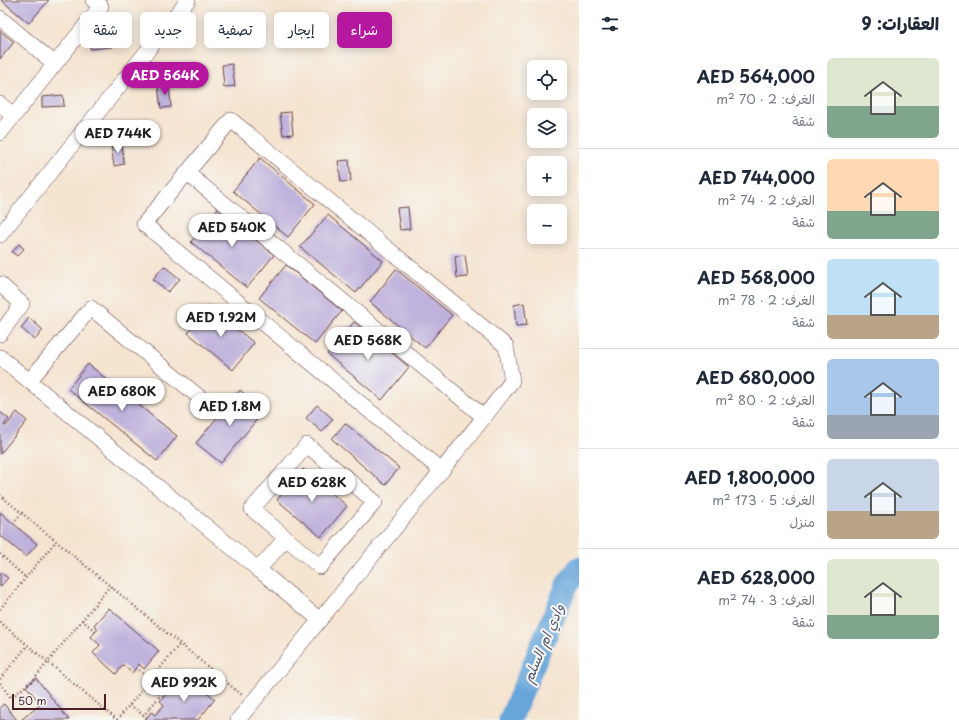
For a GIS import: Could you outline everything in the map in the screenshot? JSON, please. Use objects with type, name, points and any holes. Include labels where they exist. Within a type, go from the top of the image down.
[{"type":"street","points":[[0,133],[101,6],[93,0]]},
{"type":"street","points":[[0,234],[188,0]]},
{"type":"street","points":[[0,18],[56,64]]},
{"type":"street","points":[[0,104],[14,116]]},
{"type":"street","points":[[238,720],[421,496],[442,470],[484,417],[512,381],[506,346],[231,120],[144,224],[442,470]]},
{"type":"street","points":[[187,173],[484,417]]},
{"type":"street","points":[[0,284],[22,304],[0,334]]},
{"type":"street","points":[[28,381],[91,308],[204,401]]},
{"type":"street","points":[[0,357],[320,620]]},
{"type":"street","points":[[307,445],[374,502],[320,567],[286,538],[252,509],[307,445]]},
{"type":"street","points":[[258,570],[286,538]]},
{"type":"path","points":[[0,495],[244,697]]},
{"type":"path","points":[[13,523],[22,513]]},
{"type":"path","points":[[0,609],[56,541]]},
{"type":"path","points":[[0,554],[26,578]]},
{"type":"path","points":[[0,683],[11,698],[34,679],[110,586]]},
{"type":"path","points":[[82,620],[95,631]]},
{"type":"path","points":[[0,622],[117,720],[180,644]]},
{"type":"path","points":[[0,679],[28,645]]},
{"type":"path","points":[[136,668],[150,679]]},
{"type":"path","points":[[143,716],[163,696],[147,683]]},
{"type":"path","points":[[130,705],[147,718]]},
{"type":"building","points":[[1,0],[49,0],[29,23]]},
{"type":"building","points":[[0,31],[14,42],[0,59]]},
{"type":"building","points":[[232,64],[235,86],[224,87],[222,65]]},
{"type":"building","points":[[169,85],[171,107],[161,108],[158,86]]},
{"type":"building","points":[[63,95],[64,106],[42,107],[42,97]]},
{"type":"building","points":[[291,112],[293,134],[283,135],[280,113]]},
{"type":"building","points":[[122,143],[124,164],[114,166],[111,144]]},
{"type":"building","points":[[260,158],[315,204],[288,237],[233,191]]},
{"type":"building","points":[[349,160],[351,181],[341,182],[338,161]]},
{"type":"building","points":[[408,207],[410,229],[400,230],[397,208]]},
{"type":"building","points":[[218,209],[274,255],[247,288],[191,242]]},
{"type":"building","points":[[328,215],[383,261],[356,293],[300,247]]},
{"type":"building","points":[[19,244],[24,249],[17,256],[12,252]]},
{"type":"building","points":[[465,255],[468,277],[457,278],[455,256]]},
{"type":"building","points":[[286,265],[342,311],[315,344],[259,298]]},
{"type":"building","points":[[164,266],[180,279],[168,292],[153,279]]},
{"type":"building","points":[[396,269],[452,315],[425,348],[370,302]]},
{"type":"building","points":[[524,303],[527,325],[516,326],[514,305]]},
{"type":"building","points":[[209,306],[254,343],[233,370],[188,333]]},
{"type":"building","points":[[29,318],[43,330],[35,340],[21,328]]},
{"type":"building","points":[[354,322],[409,367],[382,400],[327,354]]},
{"type":"building","points":[[88,364],[177,436],[157,461],[68,389]]},
{"type":"building","points":[[240,390],[264,411],[221,463],[196,443]]},
{"type":"building","points":[[317,405],[333,419],[322,432],[306,418]]},
{"type":"building","points":[[0,412],[9,419],[4,425],[6,426],[17,412],[27,421],[0,454]]},
{"type":"building","points":[[345,423],[399,468],[385,485],[332,439]]},
{"type":"building","points":[[303,469],[347,506],[321,537],[277,500]]},
{"type":"building","points":[[0,512],[37,544],[26,557],[0,535]]},
{"type":"building","points":[[0,572],[8,578],[0,587]]},
{"type":"building","points":[[109,608],[159,651],[144,669],[139,664],[132,673],[123,665],[116,674],[93,653],[100,645],[91,637],[98,629],[94,625]]},
{"type":"building","points":[[188,676],[215,699],[198,720],[145,720],[151,712],[155,715],[164,705],[160,701],[169,691],[173,694]]},
{"type":"building","points":[[36,678],[69,720],[21,720],[41,704],[26,686]]},
{"type":"building","points":[[4,704],[17,720],[0,720],[0,707]]},
{"type":"waterway","name":"وادي ام السلم","points":[[510,720],[567,585],[579,568]]}]
